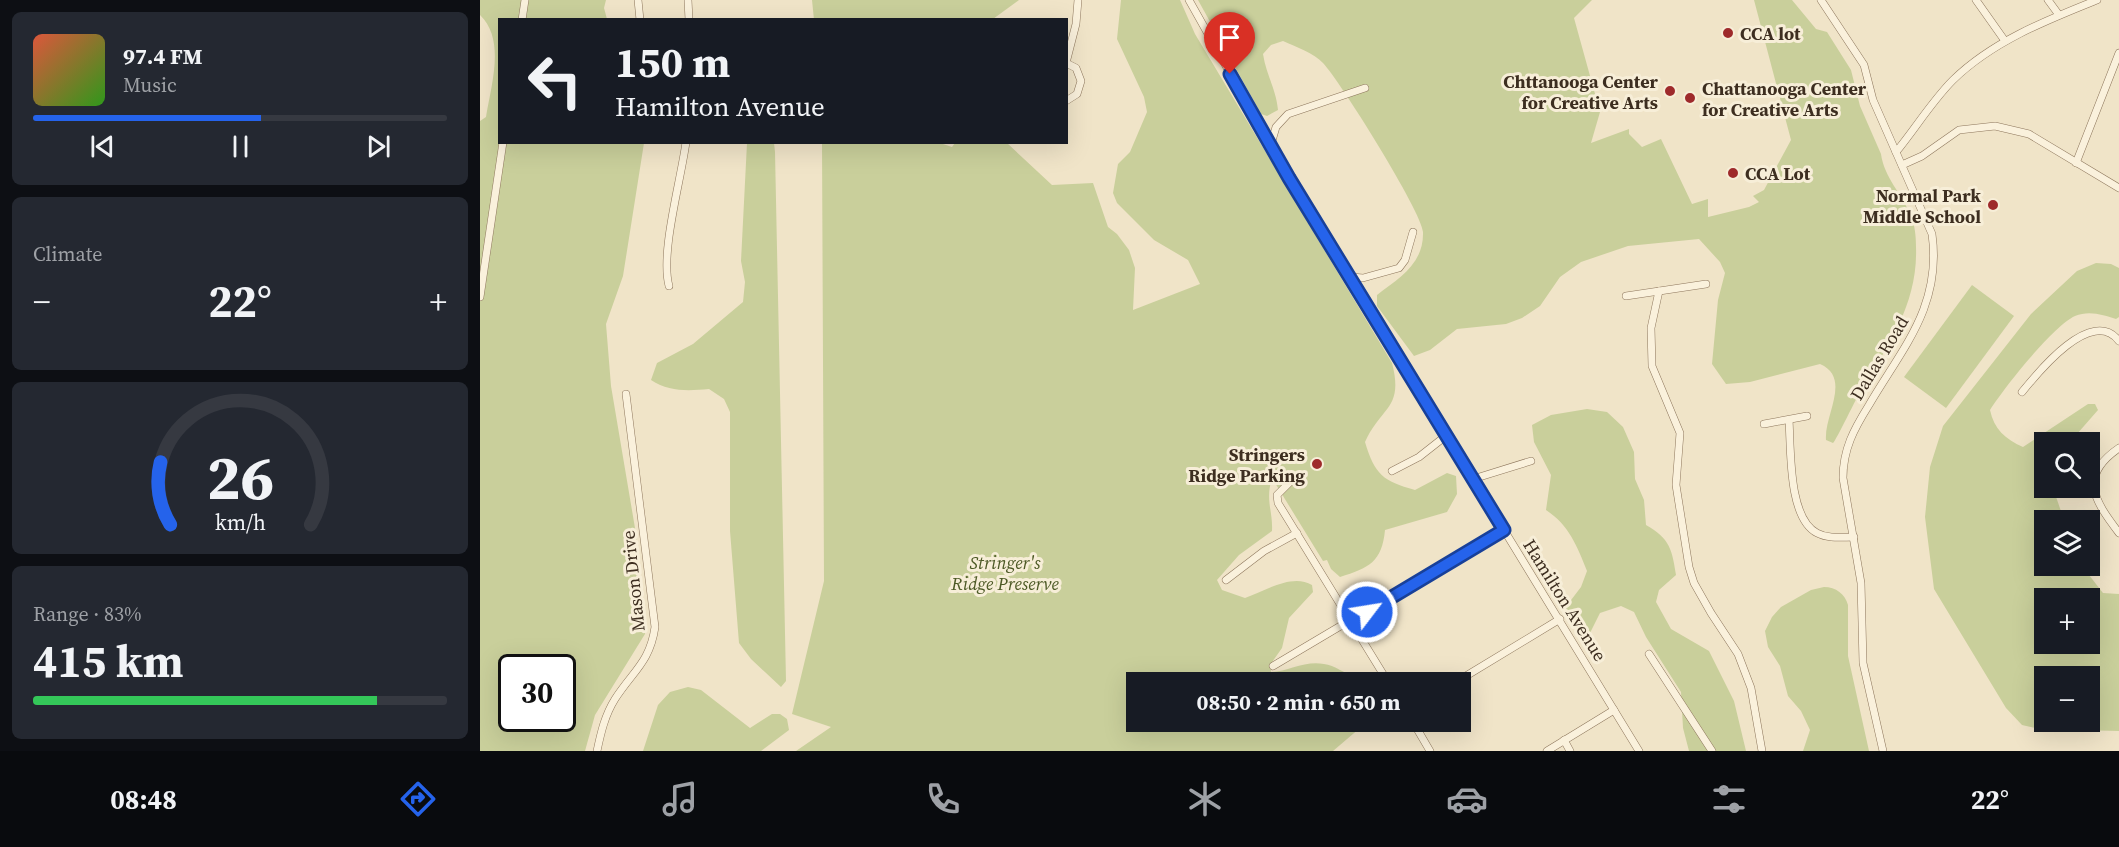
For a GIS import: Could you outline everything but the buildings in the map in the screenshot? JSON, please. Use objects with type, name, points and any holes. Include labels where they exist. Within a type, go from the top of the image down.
[{"type":"street","points":[[522,18],[525,0]]},
{"type":"street","points":[[638,0],[640,18]]},
{"type":"street","points":[[688,0],[690,18]]},
{"type":"street","points":[[1068,55],[1076,24],[1078,0]]},
{"type":"street","name":"Hamilton Avenue","points":[[1189,0],[1271,144],[1639,751]]},
{"type":"street","name":"Dallas Road","points":[[1821,0],[1864,65],[1873,100],[1932,234],[1934,280],[1917,325],[1854,428],[1846,447],[1843,477],[1861,583],[1863,663],[1883,751]]},
{"type":"street","points":[[1976,0],[2005,41]]},
{"type":"street","points":[[2048,0],[2059,15]]},
{"type":"street","points":[[1896,152],[1953,80],[2005,41],[2097,0]]},
{"type":"street","points":[[2076,163],[2119,53]]},
{"type":"street","points":[[1068,64],[1076,68],[1081,81],[1077,94],[1068,99]]},
{"type":"street","points":[[1271,144],[1276,126],[1288,114],[1365,88]]},
{"type":"street","points":[[1902,165],[1922,156],[1959,130],[1995,126],[2029,134],[2119,188]]},
{"type":"street","points":[[480,297],[503,144]]},
{"type":"street","points":[[669,286],[666,275],[667,249],[686,144]]},
{"type":"street","points":[[1351,277],[1362,278],[1399,268],[1405,260],[1413,232]]},
{"type":"street","points":[[1626,296],[1706,284]]},
{"type":"street","points":[[1659,291],[1651,328],[1652,366],[1680,433],[1677,485],[1689,567],[1694,583],[1711,614],[1738,654],[1750,688],[1762,751]]},
{"type":"street","points":[[2022,392],[2045,363],[2089,331],[2104,330],[2114,335],[2119,341]]},
{"type":"street","name":"Mason Drive","points":[[597,751],[604,720],[616,698],[652,649],[655,627],[626,394]]},
{"type":"street","points":[[1764,424],[1807,416]]},
{"type":"street","points":[[1789,420],[1796,503],[1803,519],[1818,534],[1854,537]]},
{"type":"street","points":[[1392,471],[1419,457],[1447,435]]},
{"type":"street","points":[[2119,448],[2096,469],[2092,482],[2093,493],[2119,533]]},
{"type":"street","points":[[1473,479],[1530,461]]},
{"type":"street","points":[[1294,478],[1277,495],[1278,503],[1383,672]]},
{"type":"street","points":[[1273,666],[1504,530]]},
{"type":"street","points":[[1226,580],[1264,551],[1297,533]]},
{"type":"street","points":[[1471,673],[1560,619]]},
{"type":"street","points":[[1649,654],[1712,751]]},
{"type":"street","points":[[1547,751],[1614,710]]},
{"type":"street","points":[[1419,732],[1430,751]]},
{"type":"street","points":[[1564,740],[1570,751]]},
{"type":"green space","points":[[480,0],[606,0],[604,8],[607,18],[498,18],[498,144],[644,144],[623,276],[606,324],[611,386],[636,534],[645,634],[595,715],[585,751],[480,751],[480,121],[486,117],[493,77],[495,50],[488,25],[480,15]]},
{"type":"green space","points":[[812,0],[1019,0],[994,18],[814,18]]},
{"type":"green space","name":"Stringer's Ridge Preserve","points":[[1121,0],[1180,0],[1195,34],[1392,363],[1395,378],[1393,399],[1365,442],[1373,462],[1388,480],[1415,490],[1447,473],[1456,476],[1457,494],[1447,512],[1385,530],[1381,550],[1377,557],[1366,567],[1340,577],[1331,569],[1327,560],[1323,561],[1272,478],[1269,499],[1272,531],[1239,555],[1217,580],[1222,590],[1245,598],[1287,582],[1296,581],[1312,585],[1313,592],[1289,618],[1282,648],[1270,665],[1271,672],[1126,672],[1126,732],[1355,732],[1333,751],[796,751],[831,727],[792,714],[824,581],[822,144],[943,144],[952,147],[954,144],[1008,144],[1052,185],[1093,183],[1108,227],[1117,234],[1129,250],[1135,268],[1133,310],[1200,284],[1188,260],[1154,240],[1117,203],[1113,193],[1118,164],[1130,152],[1147,112],[1144,97],[1117,39]]},
{"type":"green space","points":[[1198,0],[1592,0],[1574,18],[1600,112],[1591,143],[1629,129],[1629,134],[1642,147],[1661,139],[1692,204],[1708,199],[1708,217],[1749,207],[1759,202],[1753,196],[1764,190],[1791,140],[1754,0],[1792,0],[1816,29],[1827,32],[1851,70],[1860,106],[1889,178],[1911,216],[1915,235],[1915,267],[1907,304],[1892,338],[1833,443],[1826,440],[1826,430],[1834,398],[1834,378],[1829,370],[1820,364],[1750,382],[1726,384],[1712,364],[1718,300],[1725,273],[1720,262],[1699,239],[1628,246],[1581,262],[1560,277],[1540,306],[1522,318],[1506,324],[1457,329],[1430,350],[1414,356],[1377,306],[1377,295],[1415,262],[1422,243],[1423,232],[1409,200],[1379,147],[1346,94],[1323,63],[1310,53],[1283,41],[1271,45],[1263,54],[1278,110],[1267,116],[1261,114]]},
{"type":"green space","points":[[747,144],[774,144],[786,681],[781,687],[751,659],[739,643],[730,531],[730,412],[724,399],[709,389],[672,389],[651,380],[657,363],[693,344],[743,302],[745,282],[741,261]]},
{"type":"green space","points":[[2096,263],[2111,264],[2119,268],[2119,317],[2116,319],[2086,313],[2065,322],[2030,358],[1990,410],[1994,423],[2011,441],[2023,447],[2034,440],[2034,498],[2056,498],[2061,510],[2034,510],[2034,576],[2090,576],[2099,588],[2034,588],[2034,654],[2100,654],[2100,589],[2103,593],[2119,594],[2119,731],[2100,731],[2100,666],[2034,666],[2034,728],[2022,725],[2006,708],[1934,589],[1925,517],[1930,467],[1943,426],[2031,314],[2077,271]]},
{"type":"green space","points":[[1972,285],[2014,316],[1946,408],[1904,377]]},
{"type":"green space","points":[[2088,404],[2095,404],[2098,410],[2079,432],[2046,432]]},
{"type":"green space","points":[[1587,409],[1607,412],[1623,427],[1634,452],[1635,479],[1644,500],[1646,525],[1665,540],[1675,566],[1676,575],[1659,590],[1656,602],[1671,629],[1709,651],[1734,701],[1746,751],[1689,751],[1683,728],[1681,692],[1646,637],[1634,612],[1621,606],[1600,613],[1590,633],[1584,635],[1565,608],[1581,587],[1587,571],[1566,529],[1546,510],[1551,475],[1534,442],[1532,425],[1551,415]]},
{"type":"green space","points":[[1824,587],[1839,592],[1848,605],[1848,656],[1869,751],[1803,751],[1810,730],[1801,711],[1788,696],[1780,666],[1768,647],[1765,631],[1772,617],[1781,607],[1811,590]]},
{"type":"green space","points":[[1317,663],[1344,672],[1271,672]]},
{"type":"green space","points":[[688,687],[701,690],[750,728],[772,714],[780,714],[787,719],[789,730],[761,751],[643,751],[658,705],[670,692]]},
{"type":"place","name":"CCA lot","points":[[1728,33]]},
{"type":"place","name":"Chttanooga Center for Creative Arts","points":[[1670,91]]},
{"type":"place","name":"Chattanooga Center for Creative Arts","points":[[1690,98]]},
{"type":"place","name":"CCA Lot","points":[[1733,173]]},
{"type":"place","name":"Normal Park Middle School","points":[[1993,205]]},
{"type":"place","name":"Stringers Ridge Parking","points":[[1317,464]]},
{"type":"route","points":[[1230,74],[1289,178],[1504,530],[1367,612]]}]
